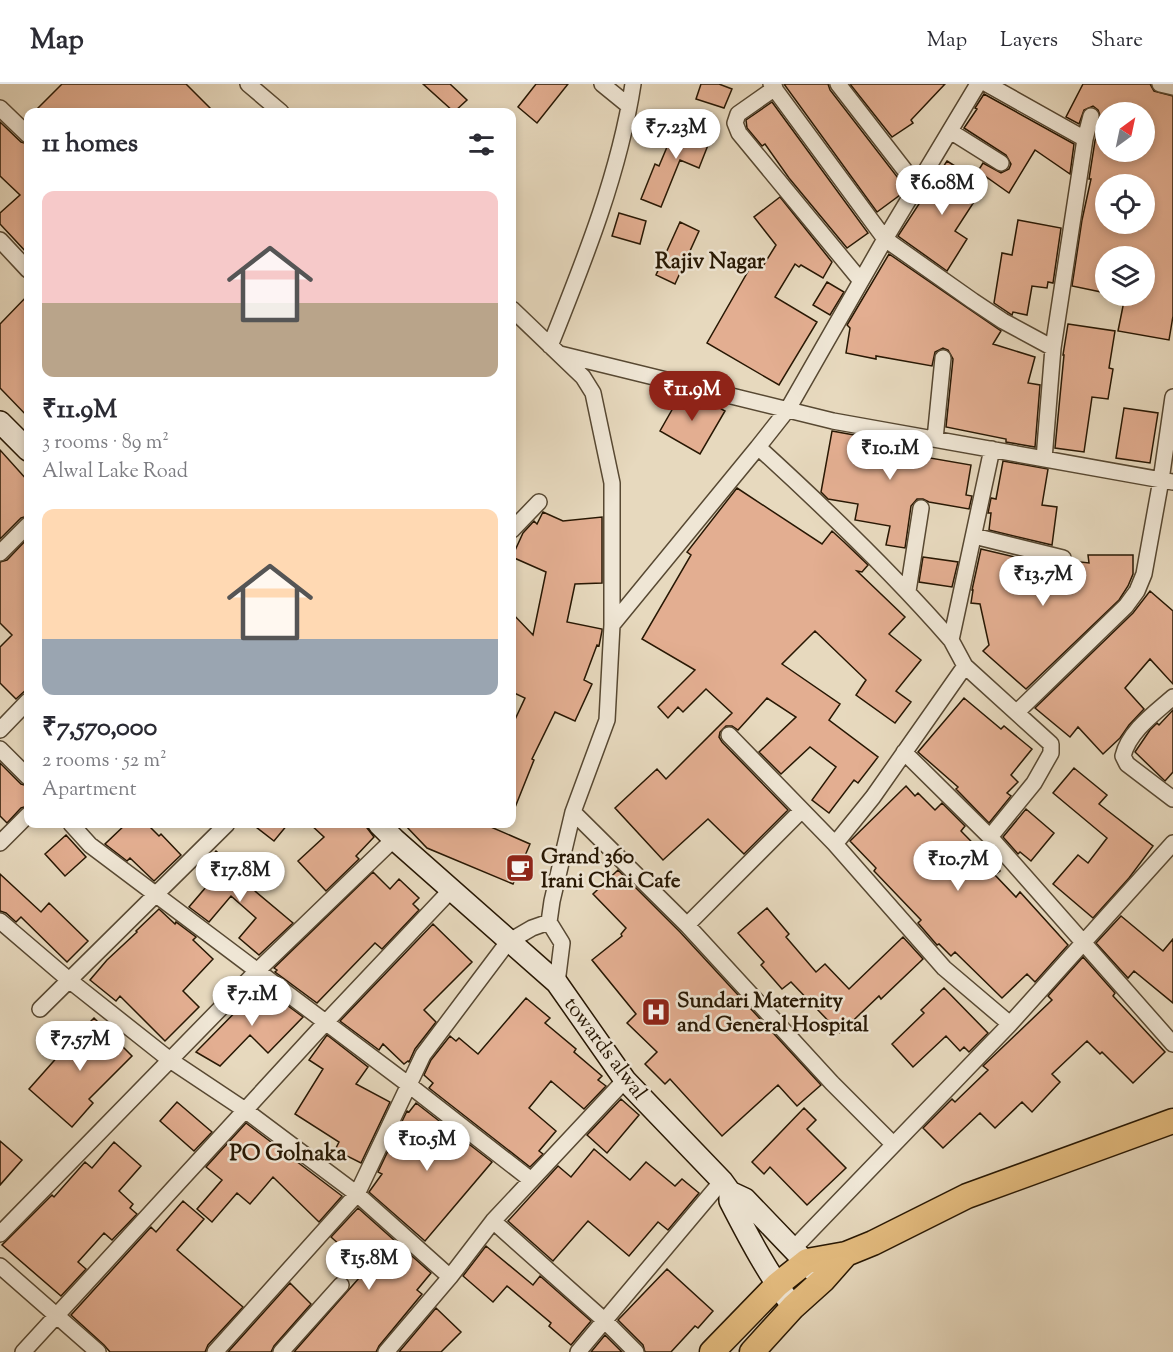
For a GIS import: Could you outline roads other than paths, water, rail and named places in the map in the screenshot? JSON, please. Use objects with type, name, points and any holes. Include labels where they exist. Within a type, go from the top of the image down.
[{"type":"main road","points":[[3,430],[24,447]]},
{"type":"main road","name":"towards alwal","points":[[383,828],[508,942],[557,983],[625,1080],[726,1186],[745,1198],[823,1280]]},
{"type":"main road","points":[[752,1352],[846,1254],[967,1196],[1173,1120]]},
{"type":"main road","points":[[726,1186],[730,1201],[777,1286],[793,1307]]},
{"type":"main road","points":[[712,1352],[777,1286],[800,1255],[846,1254]]},
{"type":"street","points":[[248,84],[275,108]]},
{"type":"street","points":[[602,84],[629,106]]},
{"type":"street","points":[[555,350],[608,191],[633,84]]},
{"type":"street","points":[[838,84],[917,186]]},
{"type":"street","points":[[1160,84],[1173,87]]},
{"type":"street","points":[[612,625],[788,409],[885,239],[978,85],[1085,139]]},
{"type":"street","points":[[861,281],[746,141],[735,123],[738,114],[773,86],[885,239],[1003,321],[1053,348]]},
{"type":"street","points":[[0,108],[24,131]]},
{"type":"street","points":[[1044,459],[1053,348],[1085,139],[1091,116]]},
{"type":"street","points":[[950,131],[1000,163]]},
{"type":"street","points":[[0,240],[24,266]]},
{"type":"street","points":[[516,313],[583,377],[593,393],[612,483],[612,625],[607,720],[573,812],[552,901],[549,922],[562,943],[557,983]]},
{"type":"street","points":[[555,350],[833,421],[1167,481]]},
{"type":"street","points":[[935,439],[943,358]]},
{"type":"street","points":[[1017,712],[1126,606],[1137,591],[1144,574],[1167,481],[1173,397]]},
{"type":"street","points":[[758,447],[908,591],[951,640],[965,666],[1051,744],[1051,753],[1034,783],[990,837]]},
{"type":"street","points":[[951,640],[992,449]]},
{"type":"street","points":[[516,526],[538,502]]},
{"type":"street","points":[[908,591],[921,508]]},
{"type":"street","points":[[0,553],[24,529]]},
{"type":"street","points":[[974,536],[1063,558]]},
{"type":"street","points":[[836,844],[873,797],[965,666]]},
{"type":"street","points":[[1173,697],[1146,721],[1125,747],[1123,756],[1127,764],[1173,799]]},
{"type":"street","points":[[0,730],[24,705]]},
{"type":"street","points":[[729,735],[836,844],[944,969],[1010,1024]]},
{"type":"street","points":[[0,749],[24,773]]},
{"type":"street","points":[[904,752],[990,837],[1173,1044]]},
{"type":"street","points":[[687,924],[802,810]]},
{"type":"street","points":[[573,812],[687,924],[832,1083],[893,1144]]},
{"type":"street","points":[[0,843],[24,819]]},
{"type":"street","points":[[75,828],[90,845],[409,1085],[531,1180]]},
{"type":"street","points":[[40,1009],[224,828]]},
{"type":"street","points":[[0,1234],[257,971],[394,839]]},
{"type":"street","points":[[800,1255],[893,1144],[1010,1024],[1173,843]]},
{"type":"street","points":[[23,1352],[326,1022],[452,890]]},
{"type":"street","points":[[0,921],[69,980],[170,1060],[245,1110],[357,1194],[450,1277]]},
{"type":"street","points":[[215,1352],[357,1194],[423,1055],[508,942],[532,928],[549,922]]},
{"type":"street","points":[[386,1352],[450,1277],[493,1221],[625,1080]]},
{"type":"street","points":[[578,1352],[604,1320],[726,1186]]},
{"type":"street","points":[[493,1221],[604,1320],[636,1352]]},
{"type":"street","points":[[0,1266],[98,1352]]},
{"type":"street","points":[[281,1352],[340,1285]]},
{"type":"place","name":"Grand 360 Irani Chai Cafe","points":[[520,868]]},
{"type":"place","name":"Sundari Maternity and General Hospital","points":[[656,1012]]},
{"type":"district","name":"Rajiv Nagar","points":[[710,260]]},
{"type":"district","name":"PO Golnaka","points":[[288,1152]]}]
